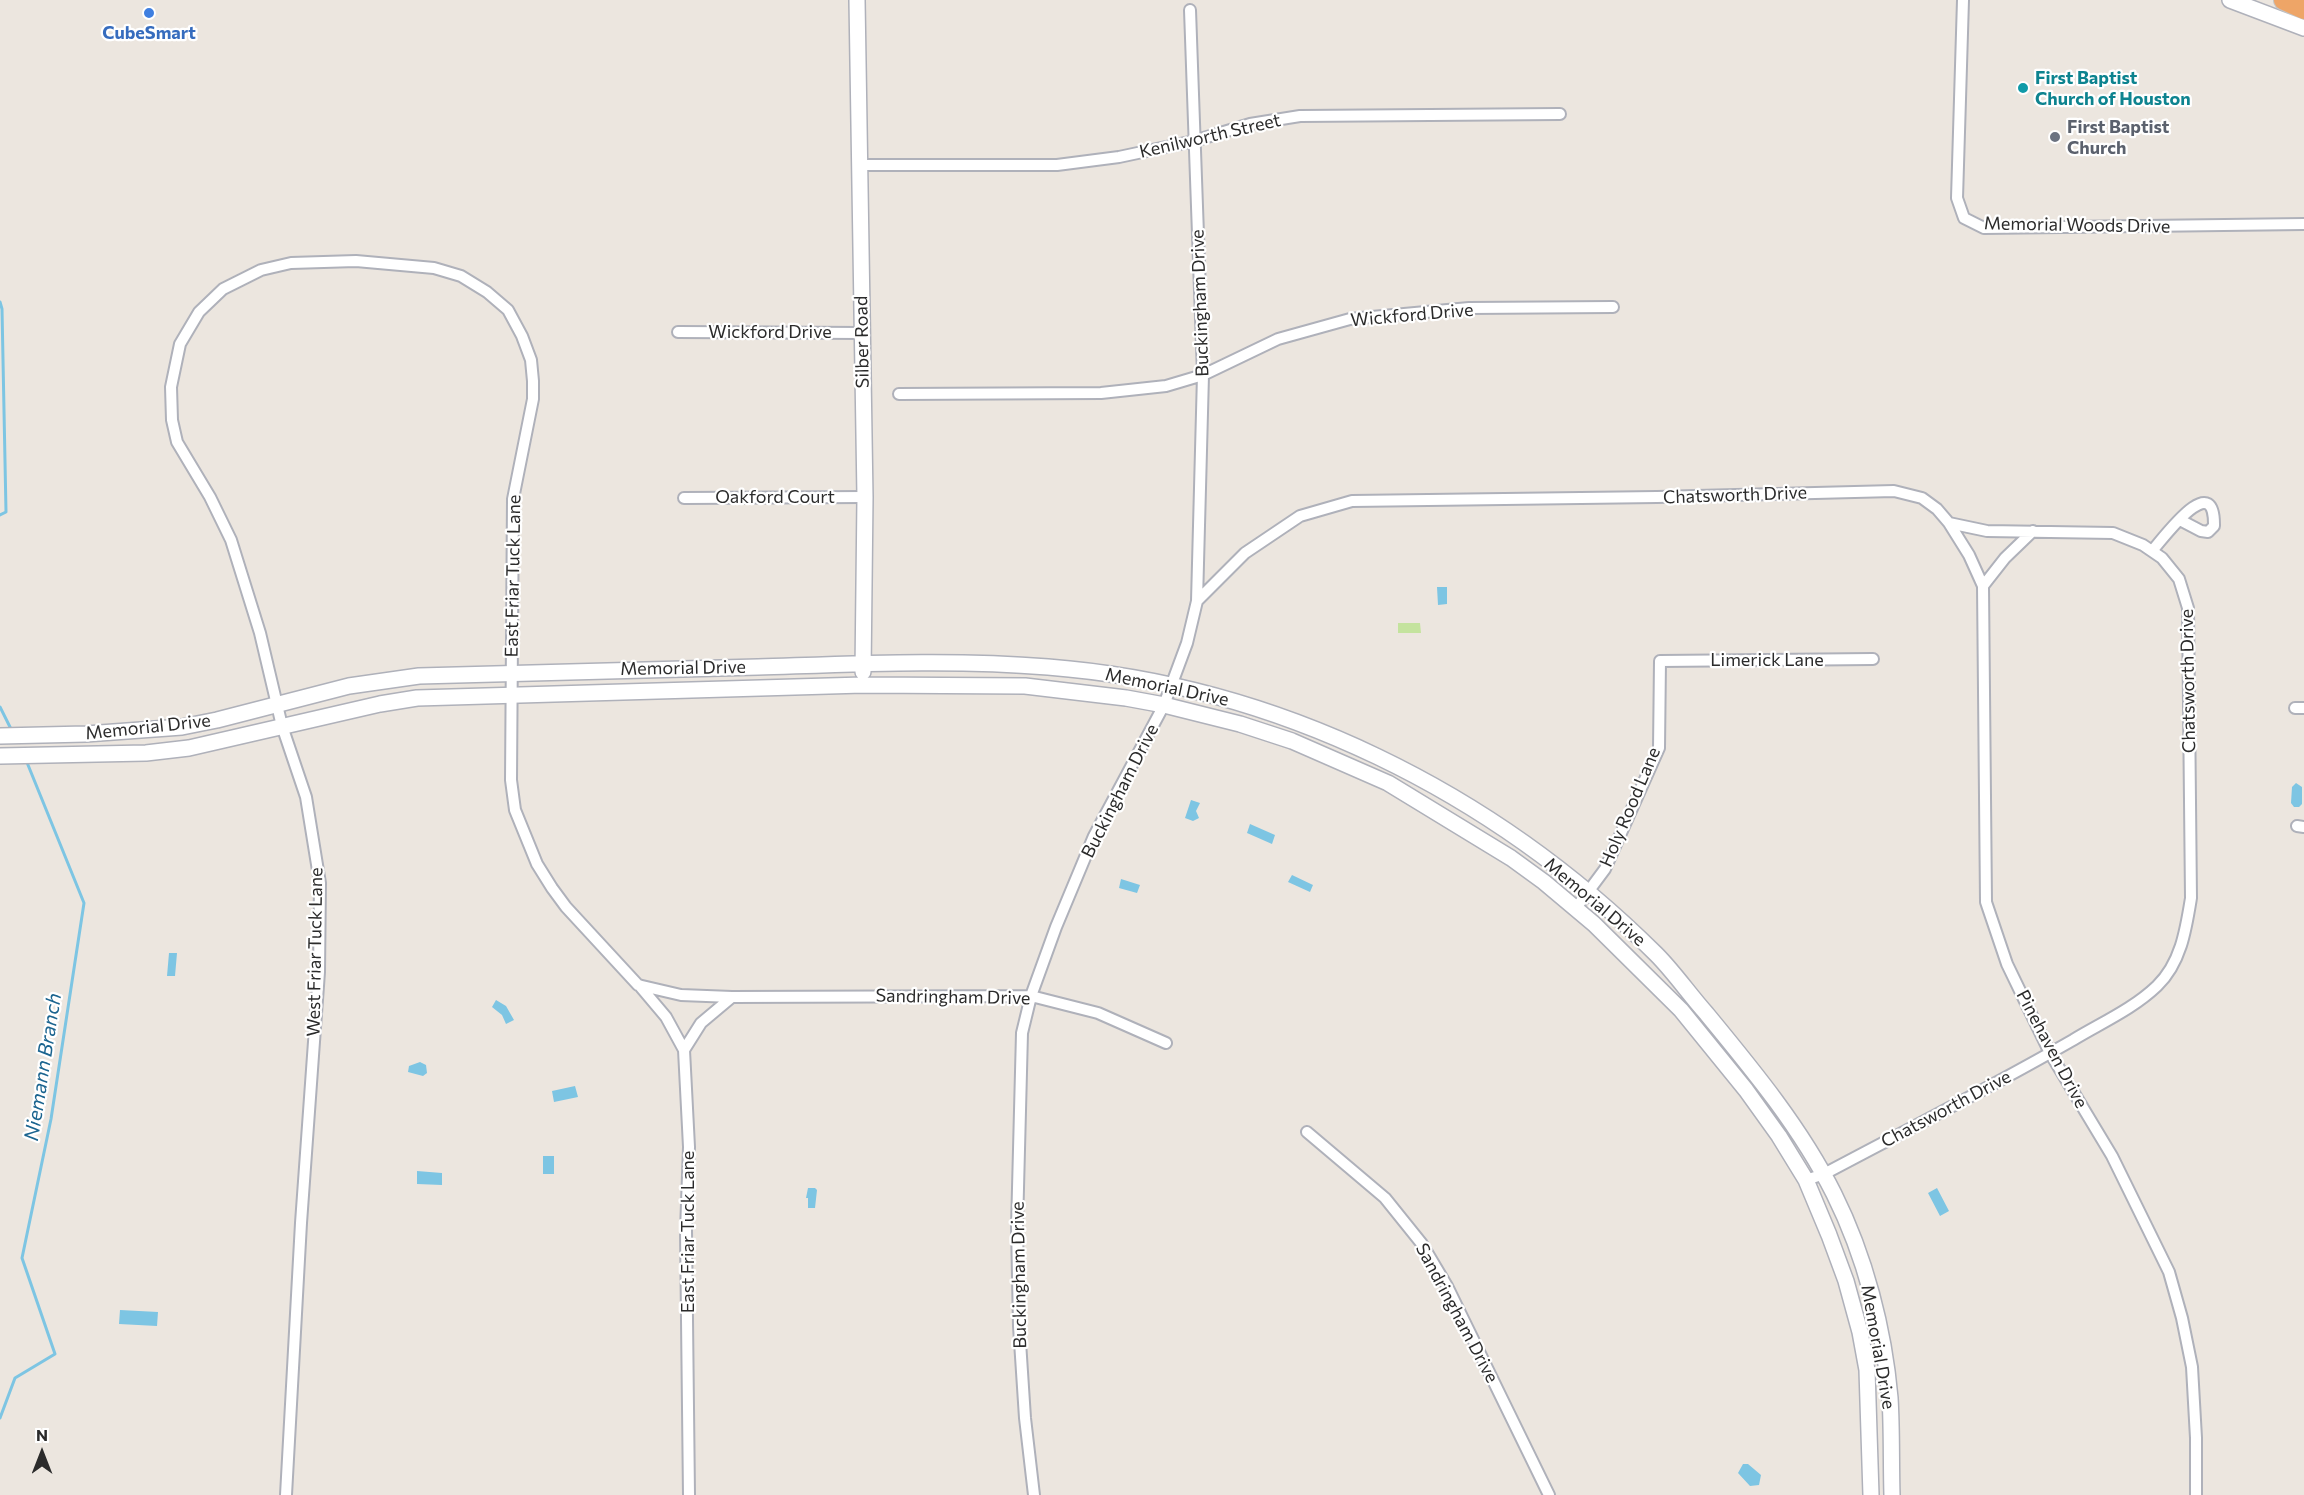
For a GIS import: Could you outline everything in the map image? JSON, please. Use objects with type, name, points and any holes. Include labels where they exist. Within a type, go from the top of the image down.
[{"type":"highway","points":[[2284,0],[2304,9]]},
{"type":"main road","name":"Silber Road","points":[[857,0],[865,497],[863,684]]},
{"type":"main road","points":[[2230,0],[2304,28]]},
{"type":"main road","name":"Memorial Drive","points":[[0,736],[86,734],[182,727],[380,680],[419,676],[942,663],[1050,667],[1108,674],[1231,700],[1295,720],[1397,765],[1486,817],[1588,892],[1658,956],[1749,1065],[1807,1146],[1824,1174],[1852,1234],[1879,1328],[1890,1398],[1892,1495]]},
{"type":"main road","points":[[649,669],[649,691]]},
{"type":"main road","name":"Memorial Drive","points":[[0,756],[146,753],[189,748],[380,704],[417,699],[511,694],[863,684],[1025,686],[1126,698],[1240,724],[1292,741],[1388,783],[1511,858],[1576,908],[1681,1010],[1746,1090],[1806,1180],[1846,1281],[1860,1332],[1867,1370],[1871,1495]]},
{"type":"main road","points":[[1388,783],[1397,765]]},
{"type":"main road","points":[[1860,1332],[1879,1328]]},
{"type":"street","name":"Memorial Woods Drive","points":[[1963,0],[1957,198],[1964,218],[1984,228],[2304,224]]},
{"type":"street","name":"Buckingham Drive","points":[[1034,1495],[1025,1418],[1017,1227],[1022,1033],[1031,996],[1056,927],[1094,836],[1172,686],[1197,601],[1203,375],[1190,10]]},
{"type":"street","name":"Kenilworth Street","points":[[860,165],[1057,165],[1119,157],[1194,141],[1250,124],[1300,116],[1560,114]]},
{"type":"street","name":"East Friar Tuck Lane","points":[[239,280],[261,270],[291,263],[356,261],[434,268],[461,276],[487,292],[508,310],[522,336],[531,360],[532,399],[513,499],[511,780],[515,810],[537,864],[566,907],[666,1017],[684,1050],[688,1147],[686,1231],[689,1495]]},
{"type":"street","name":"West Friar Tuck Lane","points":[[239,280],[223,289],[199,312],[180,344],[171,387],[172,420],[177,442],[210,497],[231,540],[260,633],[276,706],[306,797],[320,883],[318,972],[286,1495]]},
{"type":"street","name":"Wickford Drive","points":[[899,394],[1101,393],[1166,386],[1203,375],[1278,339],[1350,319],[1469,308],[1613,307]]},
{"type":"street","name":"Wickford Drive","points":[[678,332],[862,333]]},
{"type":"street","name":"Chatsworth Drive","points":[[1197,601],[1245,553],[1300,516],[1352,501],[1894,491],[1922,498],[1937,509],[1949,524],[1987,531],[2113,533],[2143,545],[2162,558],[2179,579],[2188,608],[2191,898],[2185,937],[2169,969],[2158,985],[2136,1003],[2050,1053],[1824,1174],[1806,1180]]},
{"type":"street","name":"Oakford Court","points":[[684,498],[865,497]]},
{"type":"street","points":[[2152,550],[2180,520]]},
{"type":"street","name":"Pinehaven Drive","points":[[1949,524],[1969,555],[1983,586],[1986,902],[2007,964],[2050,1053],[2112,1156],[2169,1272],[2192,1366],[2196,1495]]},
{"type":"street","points":[[1983,586],[2005,558],[2033,531]]},
{"type":"street","name":"Limerick Lane","points":[[1660,661],[1873,659]]},
{"type":"street","name":"Holy Rood Lane","points":[[1576,908],[1605,869],[1659,748],[1660,661]]},
{"type":"street","name":"Sandringham Drive","points":[[638,985],[681,995],[732,997],[1031,996],[1098,1012],[1166,1043]]},
{"type":"street","points":[[684,1050],[701,1023],[732,997]]},
{"type":"street","name":"Sandringham Drive","points":[[1307,1132],[1386,1198],[1422,1244],[1447,1286],[1549,1495]]},
{"type":"green space","points":[[1398,623],[1420,623],[1421,633],[1398,633]]},
{"type":"water","points":[[1437,587],[1447,587],[1447,604],[1438,605]]},
{"type":"water","points":[[2296,783],[2302,787],[2302,804],[2299,807],[2294,807],[2291,803],[2292,787]]},
{"type":"water","points":[[1191,800],[1200,803],[1196,811],[1199,818],[1193,821],[1185,818]]},
{"type":"water","points":[[1250,824],[1275,835],[1272,844],[1247,833]]},
{"type":"water","points":[[1292,875],[1313,885],[1310,892],[1288,882]]},
{"type":"water","points":[[1121,879],[1140,885],[1137,893],[1119,888]]},
{"type":"water","points":[[169,953],[177,953],[175,976],[167,976]]},
{"type":"water","points":[[496,1000],[506,1006],[514,1020],[506,1024],[502,1015],[492,1007]]},
{"type":"water","points":[[420,1062],[426,1065],[427,1073],[423,1076],[408,1072],[409,1066]]},
{"type":"water","points":[[575,1086],[578,1097],[554,1102],[552,1091]]},
{"type":"water","points":[[543,1156],[554,1156],[554,1174],[543,1174]]},
{"type":"water","points":[[417,1171],[442,1173],[442,1185],[417,1184]]},
{"type":"water","points":[[808,1188],[817,1190],[815,1208],[808,1208],[808,1198],[806,1198]]},
{"type":"water","points":[[1937,1188],[1949,1211],[1940,1216],[1928,1193]]},
{"type":"water","points":[[120,1310],[158,1312],[157,1326],[119,1324]]},
{"type":"water","points":[[1743,1464],[1748,1464],[1761,1475],[1759,1485],[1750,1486],[1738,1473]]},
{"type":"waterway","name":"Niemann Branch","points":[[0,302],[6,512],[0,515]]},
{"type":"waterway","name":"Niemann Branch","points":[[0,707],[11,729]]},
{"type":"waterway","name":"Niemann Branch","points":[[0,1418],[15,1378],[55,1354],[22,1258],[51,1119],[84,903],[26,760]]},
{"type":"place","name":"CubeSmart","points":[[149,13]]},
{"type":"place","name":"First Baptist Church of Houston","points":[[2023,88]]},
{"type":"place","name":"First Baptist Church","points":[[2055,137]]}]
